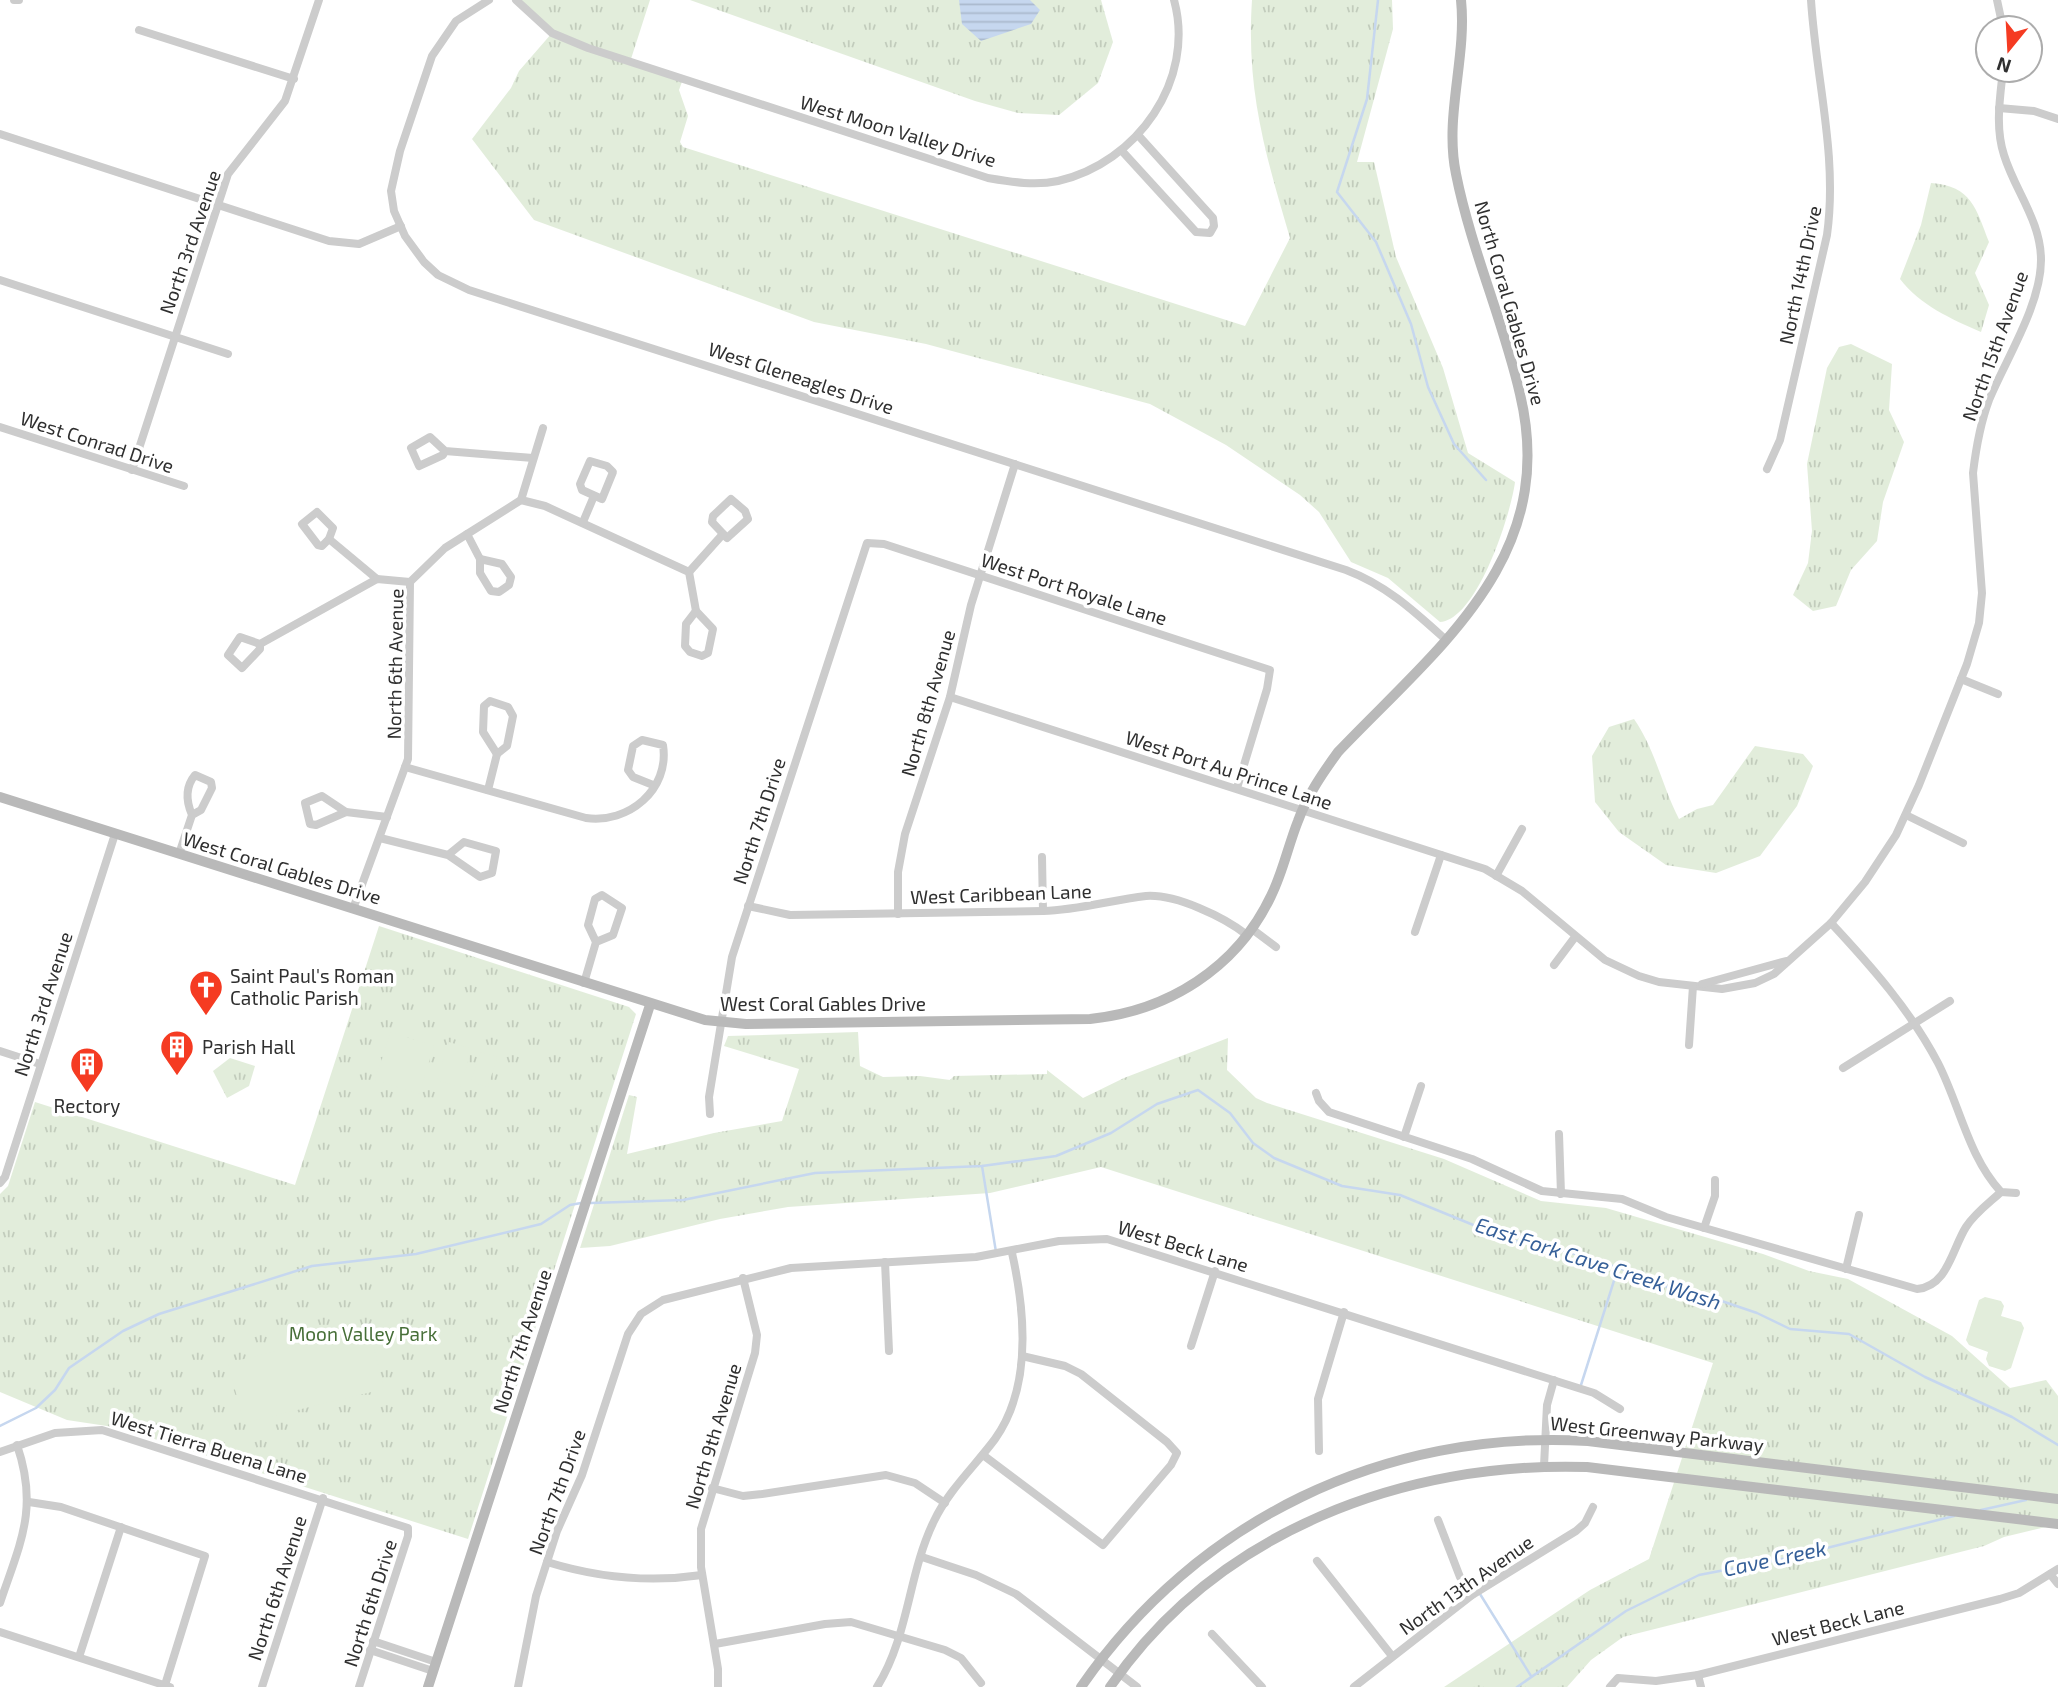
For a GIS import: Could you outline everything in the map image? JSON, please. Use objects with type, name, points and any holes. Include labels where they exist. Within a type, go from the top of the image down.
[{"type":"street","name":"North 3rd Avenue","points":[[132,470],[218,205],[234,164],[276,113],[294,79],[319,0]]},
{"type":"street","name":"West Gleneagles Drive","points":[[489,0],[456,21],[432,56],[400,151],[391,191],[401,226],[424,262],[438,275],[470,290],[1367,578],[1399,597],[1445,639]]},
{"type":"street","name":"West Moon Valley Drive","points":[[516,0],[543,26],[568,41],[989,178],[1014,182],[1058,181],[1100,165],[1122,151],[1138,135],[1161,102],[1176,61],[1178,38],[1174,0]]},
{"type":"street","name":"North Coral Gables Drive","points":[[1461,0],[1460,49],[1452,118],[1456,174],[1521,395],[1528,461],[1524,500],[1509,547],[1476,606]]},
{"type":"street","name":"North 14th Drive","points":[[1767,469],[1780,440],[1828,235],[1832,202],[1832,165],[1811,0]]},
{"type":"street","points":[[139,30],[294,79]]},
{"type":"street","name":"North 15th Avenue","points":[[1831,923],[1880,860],[1906,815],[1961,679],[1976,634],[1982,593],[1973,473],[1975,455],[1989,401],[2035,295],[2041,260],[2032,219],[2004,156],[1999,108],[2002,84]]},
{"type":"street","points":[[1999,108],[2034,111],[2058,119]]},
{"type":"street","points":[[0,134],[349,245],[359,244],[401,226]]},
{"type":"street","points":[[1122,151],[1196,232],[1204,235],[1213,230],[1213,218],[1138,135]]},
{"type":"street","points":[[0,280],[228,354]]},
{"type":"street","name":"West Conrad Drive","points":[[0,427],[184,486]]},
{"type":"street","points":[[544,428],[522,500],[545,506],[583,522],[689,572]]},
{"type":"street","points":[[445,451],[533,458]]},
{"type":"street","points":[[590,461],[607,466],[613,472],[605,496],[602,499],[594,496],[582,490],[580,484],[590,461]]},
{"type":"street","name":"North 8th Avenue","points":[[898,914],[898,872],[905,834],[950,697],[980,575],[1015,464]]},
{"type":"street","points":[[583,522],[594,496]]},
{"type":"street","points":[[731,499],[745,511],[748,519],[731,537],[723,534],[712,522],[713,516],[731,499]]},
{"type":"street","name":"North 6th Avenue","points":[[353,909],[405,767],[411,739],[410,582],[445,548],[522,500]]},
{"type":"street","points":[[467,534],[480,559],[480,573],[491,591],[499,592],[509,584],[511,577],[502,564],[480,559]]},
{"type":"street","points":[[689,572],[723,534]]},
{"type":"street","points":[[329,539],[377,579]]},
{"type":"street","name":"West Port Royale Lane","points":[[867,543],[884,544],[1270,670],[1267,689],[1237,788]]},
{"type":"street","name":"North 7th Drive","points":[[710,1114],[709,1097],[728,971],[867,543]]},
{"type":"street","points":[[689,572],[696,611],[713,629],[705,655],[690,652],[685,646],[686,624],[696,611]]},
{"type":"street","points":[[260,644],[377,579],[410,582]]},
{"type":"street","name":"West Coral Gables Drive","points":[[0,797],[691,1018],[720,1022],[1108,1017],[1153,1005],[1186,990],[1219,967],[1250,932],[1277,884],[1303,810],[1338,752],[1476,606]]},
{"type":"street","points":[[1961,679],[1998,694]]},
{"type":"street","name":"West Port Au Prince Lane","points":[[950,697],[1237,788],[1441,855],[1496,876],[1522,891],[1605,960],[1639,976],[1722,989],[1755,983],[1774,974],[1831,923]]},
{"type":"street","points":[[488,790],[497,754],[506,746],[513,716],[508,707],[490,701],[484,706],[482,727],[497,754]]},
{"type":"street","points":[[405,767],[586,818],[604,820],[629,813],[648,796],[658,780],[663,745],[637,741],[628,770],[633,777],[653,785]]},
{"type":"street","points":[[179,854],[191,815],[187,796],[189,783],[195,775],[211,782],[212,788],[201,810],[191,815]]},
{"type":"street","points":[[346,812],[326,796],[304,803],[309,821],[313,824],[346,812],[387,817]]},
{"type":"street","points":[[1906,815],[1963,843]]},
{"type":"street","points":[[1496,876],[1522,829]]},
{"type":"street","name":"North 3rd Avenue","points":[[0,1183],[115,834]]},
{"type":"street","points":[[380,838],[448,855],[480,877],[492,873],[497,856],[496,851],[489,848],[464,842],[448,855]]},
{"type":"street","points":[[1415,932],[1441,855]]},
{"type":"street","points":[[1042,857],[1043,911]]},
{"type":"street","points":[[584,984],[596,942],[588,925],[595,899],[602,895],[622,908],[613,935],[596,942]]},
{"type":"street","name":"West Caribbean Lane","points":[[748,906],[779,915],[1043,911],[1075,910],[1157,897],[1212,913],[1250,932]]},
{"type":"street","points":[[1831,923],[1875,970],[1914,1023],[1938,1064],[1980,1165],[2001,1192]]},
{"type":"street","points":[[1250,932],[1276,947]]},
{"type":"street","points":[[1554,965],[1575,937]]},
{"type":"street","name":"West Port Au Prince Lane","points":[[1693,986],[1786,961]]},
{"type":"street","points":[[1689,1045],[1693,986]]},
{"type":"street","points":[[1843,1068],[1950,1001]]},
{"type":"street","name":"North 7th Avenue","points":[[428,1687],[650,1005]]},
{"type":"street","points":[[0,1051],[40,1064]]},
{"type":"street","points":[[1404,1137],[1420,1086]]},
{"type":"street","points":[[1316,1093],[1324,1110],[1478,1161],[1542,1191],[1606,1195],[1704,1228],[1917,1289],[1925,1288],[1939,1279],[1972,1219],[2001,1192],[2016,1193]]},
{"type":"street","points":[[1559,1134],[1561,1194]]},
{"type":"street","points":[[1704,1228],[1715,1196],[1715,1180]]},
{"type":"street","points":[[1846,1269],[1859,1214]]},
{"type":"street","name":"West Beck Lane","points":[[641,1314],[663,1300],[743,1278],[809,1266],[1012,1252],[1059,1241],[1107,1239],[1554,1380],[1605,1398],[1620,1409]]},
{"type":"street","points":[[877,1687],[891,1664],[901,1635],[934,1520],[1007,1418],[1022,1356],[1023,1311],[1012,1252]]},
{"type":"street","points":[[885,1262],[889,1351]]},
{"type":"street","points":[[1191,1346],[1215,1271]]},
{"type":"street","name":"North 9th Avenue","points":[[718,1687],[715,1644],[702,1575],[701,1529],[757,1343],[743,1278]]},
{"type":"street","points":[[1319,1451],[1318,1399],[1344,1312]]},
{"type":"street","name":"North 7th Drive","points":[[519,1687],[530,1619],[547,1562],[582,1475],[628,1334],[641,1314]]},
{"type":"street","points":[[983,1455],[1103,1545],[1171,1465],[1177,1453],[1167,1442],[1081,1374],[1065,1366],[1022,1356]]},
{"type":"street","points":[[1544,1466],[1547,1405],[1554,1380]]},
{"type":"street","name":"West Tierra Buena Lane","points":[[0,1452],[67,1430],[102,1430],[408,1528]]},
{"type":"street","name":"West Greenway Parkway","points":[[1081,1687],[1101,1658],[1159,1594],[1202,1558],[1266,1514],[1343,1478],[1427,1453],[1545,1439],[1651,1448],[2058,1499]]},
{"type":"street","points":[[0,1603],[27,1519],[29,1502],[27,1478],[17,1445]]},
{"type":"street","name":"West Greenway Parkway","points":[[1111,1687],[1120,1673],[1202,1589],[1296,1527],[1349,1503],[1396,1487],[1498,1468],[1587,1466],[2058,1524]]},
{"type":"street","points":[[712,1488],[743,1496],[886,1475],[915,1482],[945,1503]]},
{"type":"street","name":"North 6th Avenue","points":[[262,1687],[323,1499]]},
{"type":"street","points":[[0,1632],[168,1686],[205,1556],[48,1503],[29,1502]]},
{"type":"street","name":"North 13th Avenue","points":[[1354,1687],[1472,1595],[1576,1531],[1585,1522],[1593,1507]]},
{"type":"street","points":[[1438,1520],[1460,1577],[1472,1595]]},
{"type":"street","points":[[79,1657],[121,1527]]},
{"type":"street","name":"North 6th Drive","points":[[359,1687],[408,1536],[408,1528]]},
{"type":"street","points":[[922,1557],[976,1575],[1016,1594],[1137,1687]]},
{"type":"street","points":[[1317,1561],[1392,1656]]},
{"type":"street","points":[[547,1562],[614,1578],[664,1579],[702,1575]]},
{"type":"street","points":[[2054,1571],[2058,1584]]},
{"type":"street","name":"West Beck Lane","points":[[1610,1687],[1618,1678],[1656,1681],[1698,1675],[2000,1599],[2019,1593],[2054,1571]]},
{"type":"street","points":[[715,1644],[840,1622],[863,1624],[961,1658],[981,1683]]},
{"type":"street","points":[[1212,1634],[1262,1687]]},
{"type":"street","points":[[372,1646],[435,1666]]},
{"type":"street","points":[[1698,1675],[1701,1687]]},
{"type":"green space","points":[[516,0],[650,0],[630,62],[683,79],[679,90],[688,116],[680,142],[683,147],[1245,326],[1290,238],[1259,121],[1252,63],[1252,0],[1392,0],[1393,29],[1357,162],[1374,162],[1396,257],[1443,368],[1468,453],[1515,482],[1499,540],[1479,585],[1467,604],[1454,617],[1440,622],[1388,578],[1351,562],[1319,512],[1300,495],[1226,445],[1150,404],[926,344],[814,322],[534,220],[472,139],[511,88],[519,71],[552,33]]},
{"type":"green space","points":[[690,0],[1101,0],[1113,42],[1098,83],[1059,115],[1018,113],[975,101]]},
{"type":"green space","points":[[1931,183],[1945,185],[1964,194],[1976,210],[1989,242],[1975,273],[1989,305],[1981,332],[1927,304],[1900,279],[1921,225]]},
{"type":"green space","points":[[1851,344],[1892,364],[1889,410],[1904,442],[1883,502],[1877,541],[1851,570],[1836,606],[1813,611],[1793,595],[1808,563],[1812,531],[1807,464],[1827,368],[1839,347]]},
{"type":"green space","points":[[1634,719],[1648,743],[1679,819],[1697,809],[1713,805],[1755,746],[1803,754],[1813,766],[1797,806],[1760,856],[1716,873],[1666,865],[1619,832],[1595,802],[1592,756],[1609,727]]},
{"type":"green space","name":"Moon Valley Park","points":[[379,926],[629,1007],[636,1014],[468,1539],[120,1428],[67,1420],[0,1392],[0,1194],[8,1186],[35,1102],[295,1185]]},
{"type":"green space","points":[[391,1032],[434,1046],[419,1094],[375,1080]]},
{"type":"green space","points":[[858,1032],[860,1066],[883,1077],[920,1076],[950,1080],[954,1076],[1047,1074],[1047,1070],[1083,1098],[1124,1078],[1228,1038],[1227,1070],[1256,1098],[1267,1103],[1444,1159],[1541,1201],[1606,1208],[1763,1254],[1809,1271],[1848,1279],[1952,1336],[2010,1388],[2046,1380],[2058,1396],[2058,1524],[2004,1537],[1984,1546],[1623,1637],[1591,1660],[1567,1687],[1444,1687],[1590,1590],[1649,1559],[1713,1363],[1101,1167],[990,1193],[788,1207],[720,1219],[610,1246],[580,1248],[629,1095],[637,1097],[627,1154],[714,1133],[782,1121],[799,1069],[724,1046],[728,1036]]},
{"type":"green space","points":[[449,1042],[472,1049],[460,1087],[437,1080]]},
{"type":"green space","points":[[481,1052],[497,1057],[488,1087],[471,1082]]},
{"type":"green space","points":[[230,1058],[255,1066],[249,1086],[227,1098],[213,1071]]},
{"type":"green space","points":[[1985,1297],[2001,1301],[2004,1306],[2001,1316],[2021,1322],[2024,1328],[2011,1368],[2005,1371],[1989,1366],[1986,1359],[1988,1352],[1969,1345],[1966,1340],[1979,1300]]},
{"type":"green space","points":[[369,1328],[384,1389],[244,1423],[228,1363]]},
{"type":"water","points":[[959,0],[1030,0],[1040,10],[1031,24],[981,41],[962,24]]},
{"type":"waterway","points":[[1378,0],[1367,99],[1337,192],[1376,242],[1411,324],[1428,387],[1454,444],[1486,480]]},
{"type":"waterway","name":"East Fork Cave Creek Wash","points":[[591,1203],[683,1200],[815,1173],[982,1166],[1056,1156],[1111,1133],[1157,1104],[1198,1090],[1230,1113],[1253,1143],[1274,1158],[1342,1186],[1400,1195],[1510,1240],[1569,1252],[1675,1290],[1701,1294],[1757,1313],[1790,1329],[1849,1334],[1925,1377],[2012,1417],[2058,1445]]},
{"type":"waterway","points":[[982,1166],[996,1252]]},
{"type":"waterway","name":"East Fork Cave Creek Wash","points":[[0,1426],[36,1408],[55,1390],[69,1368],[123,1331],[159,1314],[312,1266],[416,1254],[541,1224],[570,1205],[581,1203]]},
{"type":"waterway","points":[[1581,1385],[1618,1268]]},
{"type":"waterway","name":"Cave Creek","points":[[1981,1510],[2026,1500]]},
{"type":"waterway","name":"Cave Creek","points":[[1517,1687],[1626,1611],[1699,1575],[1787,1558],[1954,1516]]},
{"type":"waterway","points":[[1480,1594],[1531,1676]]},
{"type":"place","name":"Saint Paul's Roman Catholic Parish","points":[[206,1017]]},
{"type":"place","name":"Parish Hall","points":[[177,1077]]},
{"type":"place","name":"Rectory","points":[[87,1094]]}]
